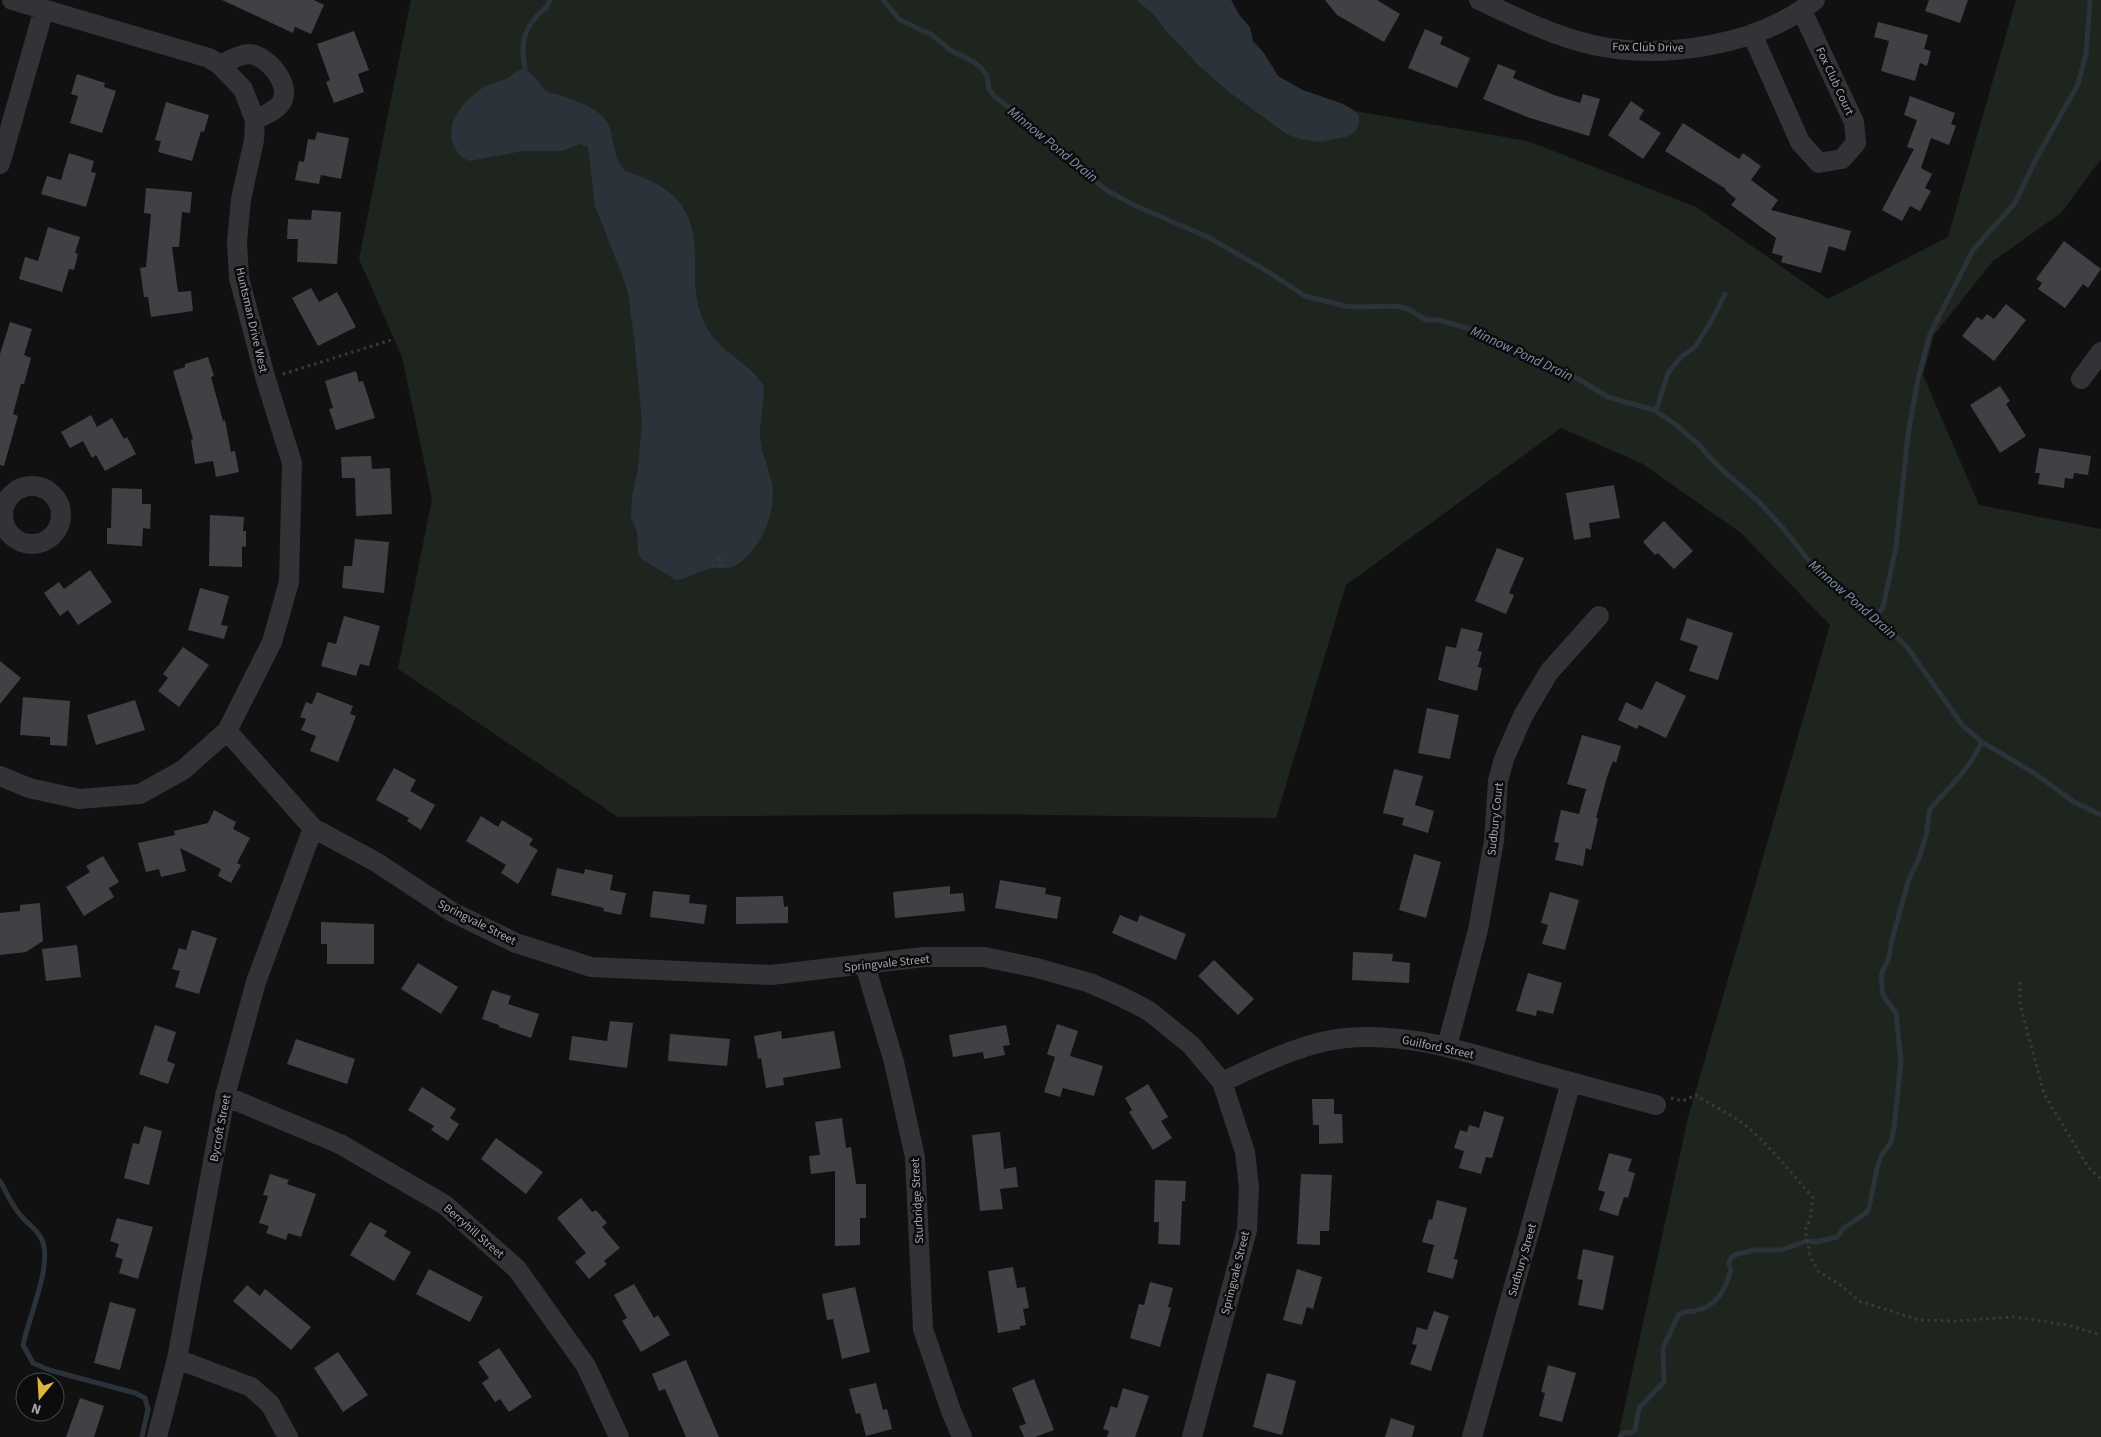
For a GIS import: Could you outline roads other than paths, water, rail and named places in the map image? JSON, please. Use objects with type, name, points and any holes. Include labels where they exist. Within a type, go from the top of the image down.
[{"type":"street","name":"Huntsman Drive West","points":[[12,0],[209,58],[220,65],[243,88],[255,120],[254,140],[241,199],[236,242],[239,278],[266,380],[292,463],[289,582],[272,642],[227,731]]},
{"type":"street","name":"Fox Club Drive","points":[[1479,0],[1537,26],[1592,44],[1623,49],[1676,50],[1752,34],[1808,5]]},
{"type":"street","name":"Fox Club Court","points":[[1752,34],[1800,142],[1819,162],[1842,159],[1856,143],[1854,122],[1808,5]]},
{"type":"street","points":[[0,164],[44,9]]},
{"type":"street","points":[[220,65],[241,55],[250,54],[260,57],[266,62],[280,79],[285,90],[283,100],[278,107],[255,120]]},
{"type":"street","points":[[2080,379],[2101,352]]},
{"type":"street","name":"Sudbury Court","points":[[1447,1046],[1478,930],[1494,840],[1498,781],[1504,759],[1523,716],[1549,672],[1598,616]]},
{"type":"street","points":[[0,776],[29,788],[78,799],[140,794],[183,770],[227,731]]},
{"type":"street","name":"Springvale Street","points":[[227,731],[313,828],[376,862],[452,912],[516,943],[591,967],[771,976],[924,957],[984,958],[1037,968],[1090,983],[1122,996],[1149,1011],[1191,1045],[1222,1082],[1245,1152],[1249,1188],[1247,1230],[1192,1437]]},
{"type":"street","name":"Bycroft Street","points":[[157,1437],[177,1359],[226,1096],[256,982],[313,828]]},
{"type":"street","name":"Sturbridge Street","points":[[865,965],[894,1062],[915,1157],[922,1329],[962,1437]]},
{"type":"street","name":"Guilford Street","points":[[1222,1082],[1296,1050],[1321,1042],[1347,1038],[1401,1038],[1447,1046],[1656,1105]]},
{"type":"street","name":"Sudbury Street","points":[[1472,1437],[1571,1082]]},
{"type":"street","name":"Berryhill Street","points":[[226,1096],[340,1144],[445,1205],[517,1269],[586,1366],[618,1437]]},
{"type":"street","points":[[177,1359],[251,1387],[270,1404],[288,1437]]},
{"type":"waterway","points":[[525,70],[523,51],[525,36],[532,22],[546,9],[550,0]]},
{"type":"waterway","name":"Minnow Pond Drain","points":[[883,0],[900,20],[932,35],[950,50],[974,62],[987,76],[989,89],[994,96],[1070,155],[1082,171],[1108,191],[1136,206],[1210,238],[1305,296],[1345,306],[1396,306],[1408,309],[1426,320],[1439,320],[1467,328],[1565,371],[1608,397],[1654,410],[1675,424],[1697,443],[1718,466],[1759,502],[1810,562],[1837,587],[1857,599],[1907,647],[1963,726],[1982,742],[2034,773],[2074,802],[2101,815]]},
{"type":"waterway","points":[[1876,618],[1883,607],[1896,547],[1908,435],[1918,379],[1930,334],[1973,250],[2015,203],[2035,161],[2078,84],[2086,54],[2090,0]]},
{"type":"waterway","points":[[1656,411],[1668,373],[1682,356],[1695,347],[1725,294]]},
{"type":"waterway","points":[[1620,1437],[1623,1433],[1631,1433],[1635,1430],[1639,1408],[1664,1382],[1663,1348],[1679,1314],[1709,1306],[1719,1296],[1731,1269],[1729,1265],[1730,1259],[1734,1255],[1754,1250],[1781,1250],[1807,1241],[1816,1242],[1837,1237],[1844,1228],[1866,1213],[1869,1208],[1877,1168],[1881,1156],[1891,1142],[1901,1062],[1896,1013],[1883,995],[1881,977],[1888,961],[1908,882],[1926,836],[1930,809],[1960,776],[1982,742]]},
{"type":"waterway","points":[[0,1181],[18,1213],[40,1236],[45,1250],[42,1277],[23,1345],[33,1363],[49,1370],[135,1393],[145,1398],[148,1409],[142,1437]]}]
